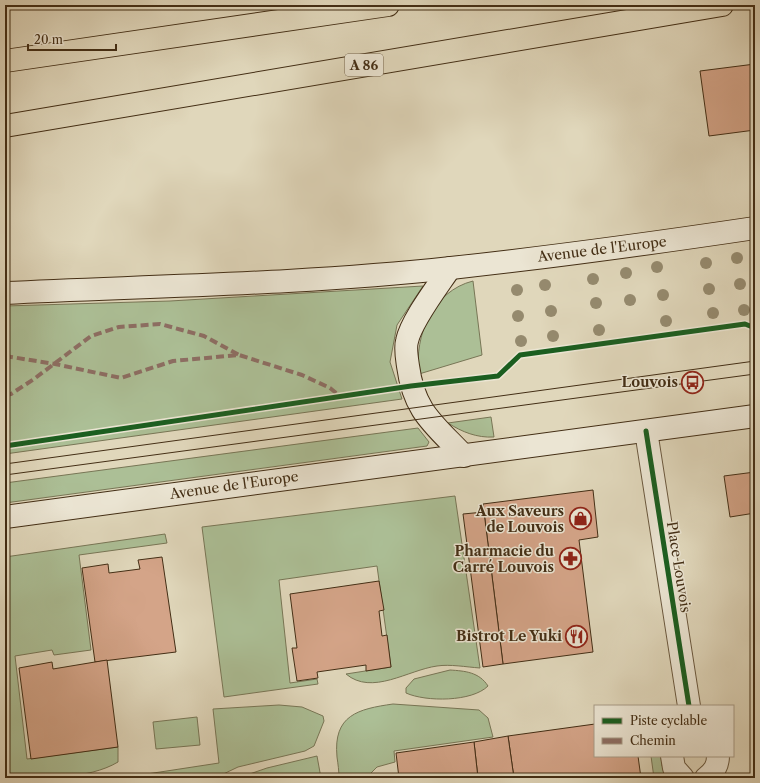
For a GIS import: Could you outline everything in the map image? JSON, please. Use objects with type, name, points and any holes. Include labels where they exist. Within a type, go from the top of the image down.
[{"type":"highway","points":[[5,61],[388,5]]},
{"type":"highway","name":"A 86","points":[[5,126],[722,5]]},
{"type":"main road","name":"Avenue de l'Europe","points":[[5,293],[265,282],[450,268],[630,247],[755,228]]},
{"type":"main road","points":[[450,268],[420,313],[407,341],[408,363],[411,386],[420,407],[464,456]]},
{"type":"main road","name":"Avenue de l'Europe","points":[[5,517],[418,460],[464,456],[755,416]]},
{"type":"main road","name":"Place Louvois","points":[[646,431],[688,705]]},
{"type":"main road","points":[[672,757],[674,768],[684,778]]},
{"type":"main road","points":[[706,778],[712,774],[716,767],[718,757]]},
{"type":"green space","points":[[473,281],[482,355],[419,374],[418,359],[420,344],[423,330],[429,317],[447,294],[459,286]]},
{"type":"green space","points":[[423,286],[397,325],[390,362],[402,399],[5,454],[5,306],[170,301]]},
{"type":"green space","points":[[491,417],[494,437],[470,434],[448,423]]},
{"type":"green space","points":[[418,428],[429,442],[427,446],[5,503],[5,483]]},
{"type":"green space","points":[[455,496],[480,668],[442,665],[426,668],[390,680],[367,683],[356,680],[346,674],[391,667],[377,566],[279,580],[290,683],[317,679],[318,684],[224,697],[202,527]]},
{"type":"green space","points":[[165,534],[167,543],[79,555],[91,650],[54,655],[52,650],[15,656],[27,759],[118,747],[118,762],[106,768],[78,775],[48,778],[5,778],[5,557]]},
{"type":"green space","points":[[450,670],[476,675],[488,686],[481,691],[460,698],[425,698],[406,693],[406,688],[414,679]]},
{"type":"green space","points":[[393,704],[479,710],[488,718],[493,737],[394,751],[395,762],[377,767],[366,778],[339,778],[337,743],[339,732],[344,723],[350,717],[369,708]]},
{"type":"green space","points":[[279,705],[302,707],[323,716],[324,721],[314,746],[305,751],[238,767],[215,778],[142,778],[147,774],[219,763],[213,709]]},
{"type":"green space","points":[[197,717],[200,745],[156,749],[153,722]]},
{"type":"green space","points":[[317,756],[321,778],[238,778],[267,768]]},
{"type":"green space","points":[[651,757],[661,757],[662,766],[672,778],[654,778]]},
{"type":"building","points":[[755,64],[755,130],[709,136],[700,71]]},
{"type":"building","points":[[755,472],[755,513],[730,517],[724,476]]},
{"type":"building","points":[[593,490],[598,537],[579,540],[593,652],[503,664],[483,504]]},
{"type":"building","points":[[484,512],[503,664],[483,667],[463,514]]},
{"type":"building","points":[[162,557],[176,652],[95,662],[82,568],[108,564],[109,573],[140,569],[138,560]]},
{"type":"building","points":[[379,581],[384,610],[379,611],[382,636],[387,635],[391,667],[366,671],[366,665],[317,672],[318,678],[297,681],[292,648],[297,648],[290,594]]},
{"type":"building","points":[[107,660],[118,747],[31,759],[19,668],[52,662],[53,669]]},
{"type":"building","points":[[594,724],[594,757],[638,757],[641,778],[514,778],[508,736]]},
{"type":"building","points":[[508,736],[514,778],[478,778],[474,742]]},
{"type":"building","points":[[474,742],[478,778],[399,778],[396,753]]},
{"type":"tram line","points":[[5,464],[755,361]]},
{"type":"tram line","points":[[5,475],[755,374]]},
{"type":"marked path","points":[[5,395],[11,394],[34,379],[91,336],[119,327],[160,324],[204,336],[239,355]]},
{"type":"marked path","points":[[5,356],[55,364],[121,378],[173,361],[239,355],[302,375],[330,388],[341,397]]},
{"type":"cycle path","points":[[5,446],[411,386],[498,376],[520,355],[745,324],[755,328]]},
{"type":"cycle path","points":[[646,431],[689,705]]},
{"type":"place","name":"Louvois","points":[[693,382]]},
{"type":"place","name":"Aux Saveurs de Louvois","points":[[580,519]]},
{"type":"place","name":"Pharmacie du Carré Louvois","points":[[570,559]]},
{"type":"place","name":"Bistrot Le Yuki","points":[[577,636]]}]
